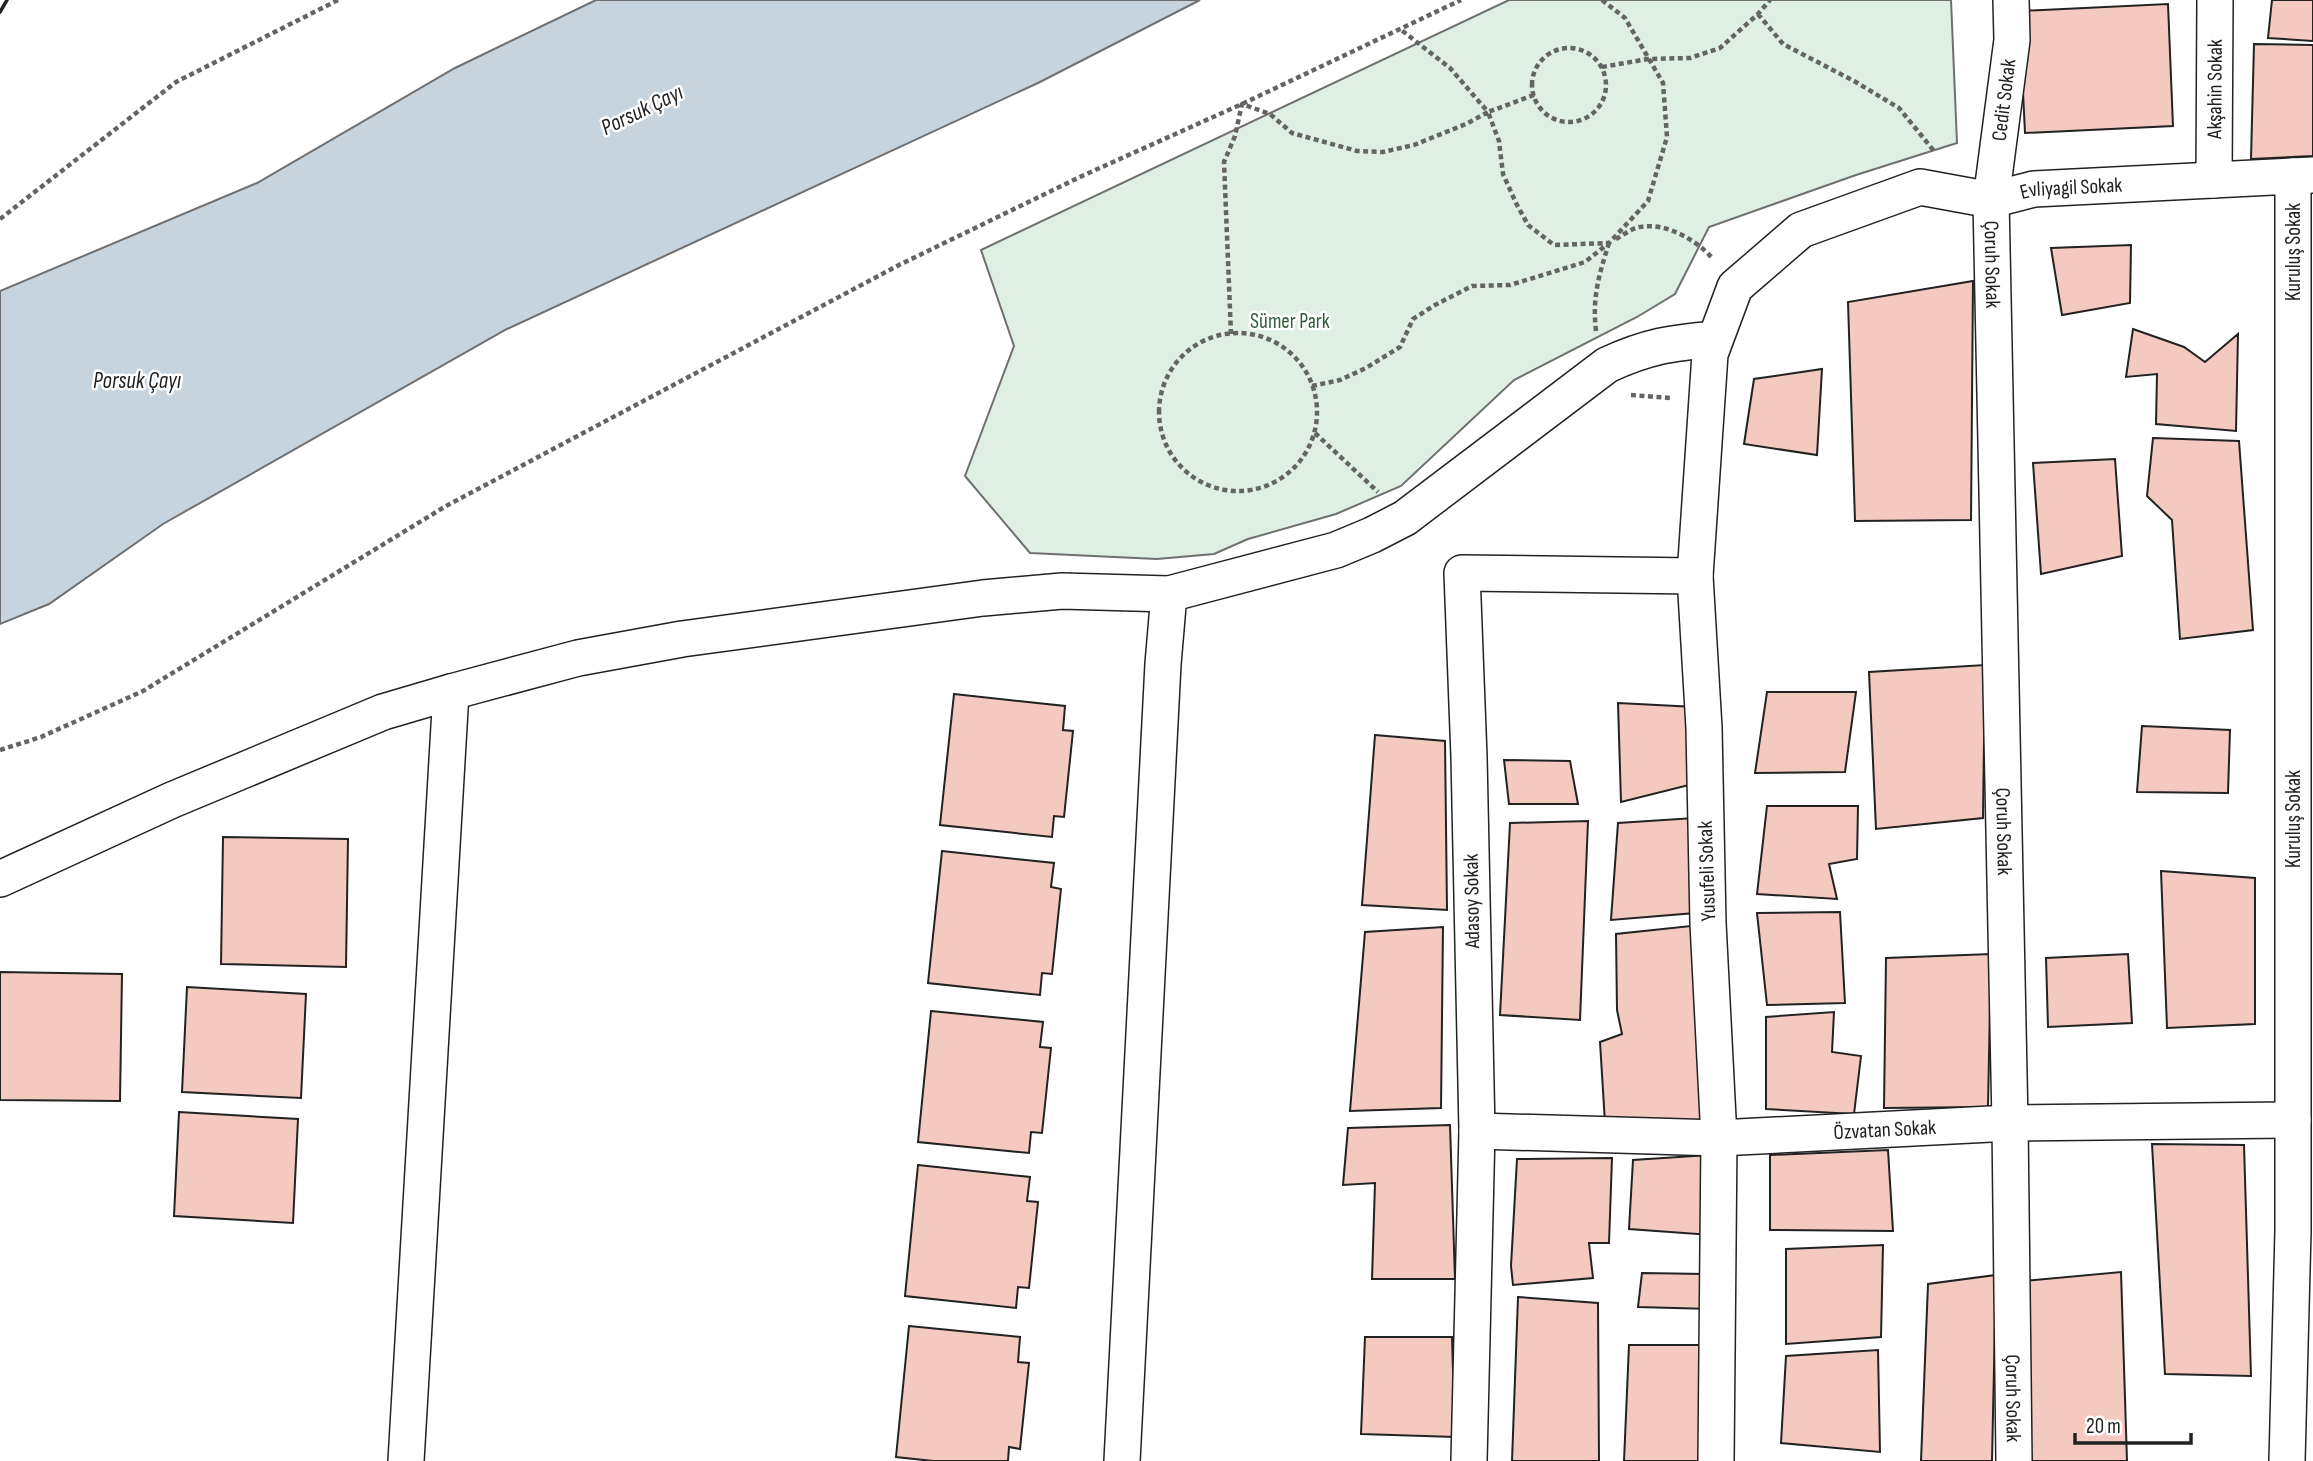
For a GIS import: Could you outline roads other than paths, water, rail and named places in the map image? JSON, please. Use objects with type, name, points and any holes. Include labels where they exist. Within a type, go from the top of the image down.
[{"type":"street","name":"Cedit Sokak","points":[[1991,200],[2012,40],[2011,0]]},
{"type":"street","name":"Akşahin Sokak","points":[[2214,180],[2216,0]]},
{"type":"street","name":"Evliyagil Sokak","points":[[1735,287],[1801,230],[1920,187],[1991,200],[2034,188],[2303,175]]},
{"type":"street","name":"Kuruluş Sokak","points":[[2287,1461],[2293,1231],[2303,1108],[2303,175]]},
{"type":"street","name":"Çoruh Sokak","points":[[1991,200],[2010,1123],[2014,1461]]},
{"type":"street","name":"Yusufeli Sokak","points":[[1716,1461],[1718,1138],[1708,923],[1704,728],[1695,576],[1710,354],[1735,287]]},
{"type":"street","points":[[0,878],[172,800],[383,712],[578,658],[983,597],[1062,591],[1169,594],[1336,550],[1405,518],[1607,365],[1636,352],[1667,344],[1715,340]]},
{"type":"street","name":"Adasoy Sokak","points":[[1469,1461],[1477,1131],[1462,573],[1695,576]]},
{"type":"street","points":[[1122,1461],[1163,664],[1169,594]]},
{"type":"street","points":[[406,1461],[451,692]]},
{"type":"street","name":"Özvatan Sokak","points":[[1477,1131],[1718,1138],[2303,1108]]},
{"type":"water","name":"Porsuk Çayı","points":[[596,0],[1200,0],[1038,83],[507,329],[163,524],[49,604],[0,624],[0,291],[257,183],[455,68]]},
{"type":"park label","name":"Sümer Park","points":[[1290,321]]}]
